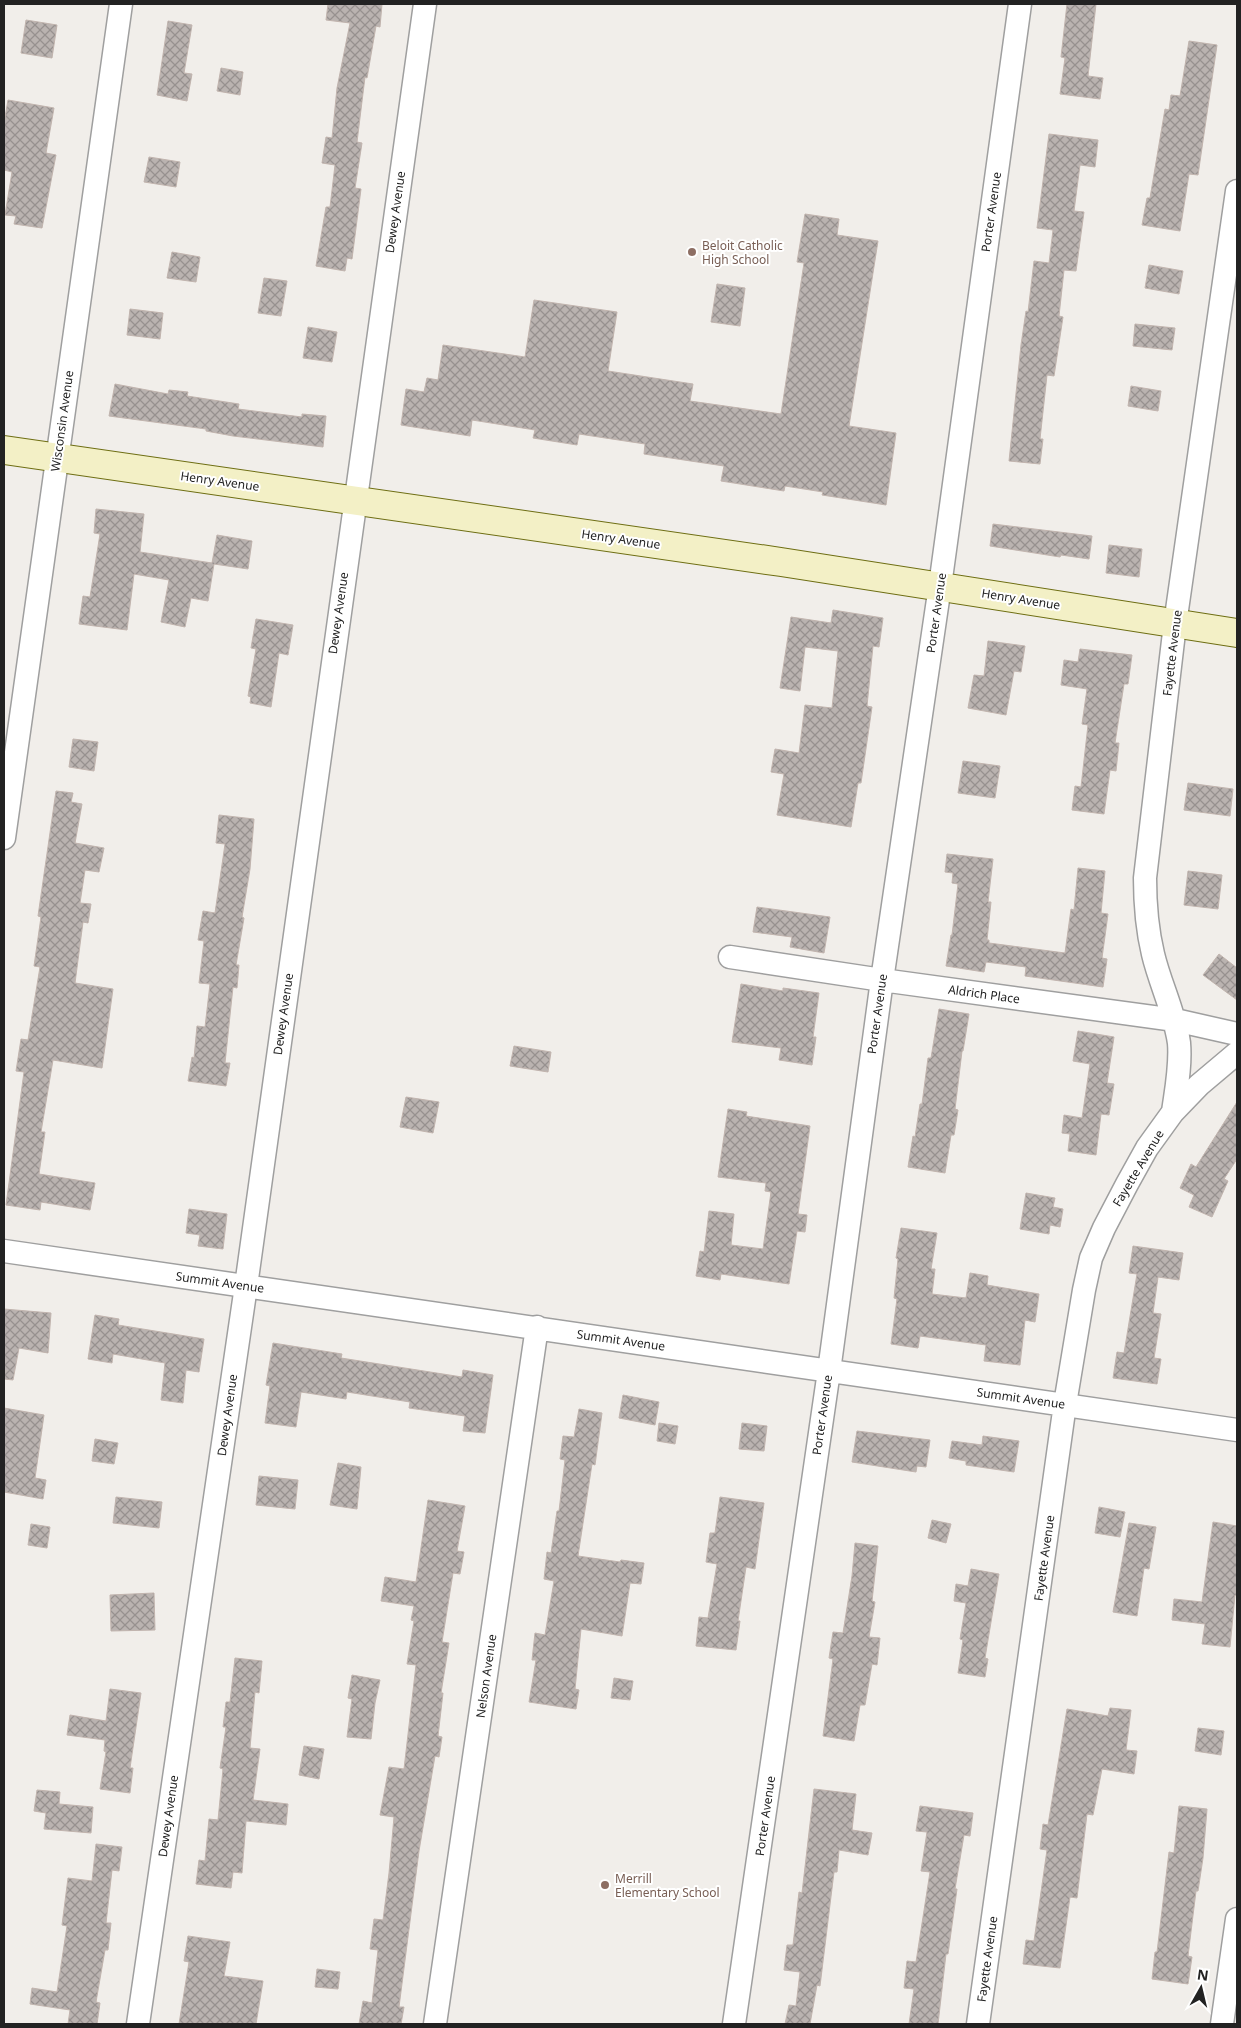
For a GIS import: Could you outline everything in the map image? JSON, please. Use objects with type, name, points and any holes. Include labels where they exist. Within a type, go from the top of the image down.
[{"type":"street","name":"Wisconsin Avenue","points":[[4,838],[121,4]]},
{"type":"street","name":"Dewey Avenue","points":[[138,2024],[246,1286],[354,501],[425,4]]},
{"type":"street","name":"Porter Avenue","points":[[734,2024],[829,1372],[882,980],[940,586],[1020,4]]},
{"type":"street","name":"Fayette Avenue","points":[[1173,1112],[1178,1073],[1179,1045],[1175,1020],[1153,955],[1145,916],[1145,878],[1175,624],[1237,191]]},
{"type":"street","name":"Henry Avenue","points":[[4,450],[940,586],[1237,633]]},
{"type":"street","name":"Aldrich Place","points":[[730,956],[882,980],[1175,1020],[1237,1034]]},
{"type":"street","name":"Fayette Avenue","points":[[978,2024],[1066,1404],[1091,1258],[1127,1184],[1148,1148],[1173,1112],[1199,1085],[1237,1052]]},
{"type":"street","name":"Summit Avenue","points":[[4,1250],[537,1327],[829,1372],[1066,1404],[1237,1430]]},
{"type":"street","name":"Nelson Avenue","points":[[435,2024],[537,1327]]},
{"type":"street","points":[[1222,2024],[1237,1919]]},
{"type":"building","points":[[328,4],[382,4],[380,27],[376,26],[367,78],[365,77],[357,142],[362,143],[355,188],[361,189],[352,259],[347,258],[345,271],[316,266],[326,207],[330,207],[335,165],[322,163],[326,137],[332,138],[337,88],[350,23],[326,20]]},
{"type":"building","points":[[1067,4],[1096,4],[1088,76],[1103,78],[1100,99],[1060,94],[1065,58],[1061,57]]},
{"type":"building","points":[[26,20],[57,25],[52,58],[21,53]]},
{"type":"building","points":[[168,21],[192,25],[184,73],[192,74],[187,101],[157,95]]},
{"type":"building","points":[[1189,41],[1217,45],[1198,175],[1189,174],[1180,231],[1142,225],[1147,198],[1150,198],[1165,109],[1169,110],[1171,95],[1180,96]]},
{"type":"building","points":[[221,68],[243,72],[240,95],[217,91]]},
{"type":"building","points":[[8,100],[54,108],[46,153],[56,155],[42,228],[14,224],[16,216],[5,215],[12,172],[4,170],[4,123]]},
{"type":"building","points":[[1049,134],[1098,140],[1095,167],[1080,165],[1074,211],[1084,212],[1076,271],[1064,270],[1059,316],[1063,317],[1054,376],[1047,375],[1040,439],[1043,439],[1040,464],[1009,461],[1021,345],[1026,311],[1028,312],[1034,261],[1049,263],[1053,230],[1037,228]]},
{"type":"building","points":[[149,157],[180,162],[176,187],[144,182]]},
{"type":"building","points":[[805,214],[839,219],[837,235],[878,241],[849,426],[896,433],[886,505],[822,495],[823,492],[785,486],[784,491],[721,481],[724,466],[644,454],[645,444],[579,434],[577,445],[533,438],[535,430],[472,420],[470,436],[401,425],[406,389],[424,392],[427,378],[438,380],[443,345],[525,357],[534,300],[617,312],[608,371],[693,384],[690,401],[781,414],[804,263],[797,262]]},
{"type":"building","points":[[172,252],[200,257],[196,282],[167,278]]},
{"type":"building","points":[[1149,265],[1183,271],[1179,294],[1145,288]]},
{"type":"building","points":[[264,278],[287,281],[281,316],[258,313]]},
{"type":"building","points":[[717,284],[745,288],[740,326],[711,322]]},
{"type":"building","points":[[130,309],[163,313],[160,339],[127,335]]},
{"type":"building","points":[[1135,324],[1175,328],[1172,350],[1133,346]]},
{"type":"building","points":[[308,327],[337,332],[332,362],[303,358]]},
{"type":"building","points":[[115,384],[168,394],[169,390],[188,392],[187,396],[239,404],[238,409],[302,417],[302,414],[326,416],[323,447],[233,436],[206,431],[206,429],[109,416]]},
{"type":"building","points":[[1131,386],[1161,391],[1158,411],[1128,406]]},
{"type":"building","points":[[96,509],[144,514],[140,552],[212,563],[217,535],[252,541],[248,569],[214,564],[208,601],[191,598],[185,627],[161,622],[169,580],[134,574],[127,630],[79,624],[83,596],[90,597],[100,534],[94,533]]},
{"type":"building","points":[[993,524],[1092,536],[1089,559],[1061,555],[1060,557],[990,546]]},
{"type":"building","points":[[1109,545],[1142,549],[1139,577],[1106,573]]},
{"type":"building","points":[[833,610],[883,618],[879,647],[873,646],[867,706],[872,707],[861,783],[858,783],[851,827],[777,815],[784,774],[771,772],[775,749],[799,753],[805,705],[832,708],[838,651],[805,647],[800,691],[780,688],[791,617],[831,623]]},
{"type":"building","points":[[256,619],[293,625],[288,655],[279,653],[271,707],[250,703],[251,697],[248,696],[256,649],[251,648]]},
{"type":"building","points":[[988,641],[1025,646],[1021,672],[1014,671],[1006,715],[968,708],[974,675],[984,676]]},
{"type":"building","points":[[1080,649],[1132,655],[1128,684],[1124,684],[1115,743],[1119,743],[1116,771],[1110,770],[1104,814],[1072,810],[1075,786],[1081,787],[1088,725],[1082,724],[1087,689],[1061,685],[1064,660],[1078,662]]},
{"type":"building","points":[[73,739],[98,742],[94,771],[69,767]]},
{"type":"building","points":[[963,761],[1000,766],[995,798],[958,793]]},
{"type":"building","points":[[1188,783],[1233,789],[1230,816],[1184,810]]},
{"type":"building","points":[[56,791],[73,793],[71,802],[82,804],[75,843],[104,848],[99,872],[85,870],[80,903],[91,904],[88,923],[83,922],[75,983],[113,989],[102,1068],[53,1060],[41,1132],[45,1132],[39,1174],[95,1183],[90,1210],[41,1202],[40,1210],[6,1205],[24,1072],[16,1071],[21,1039],[28,1040],[40,967],[34,966],[41,917],[38,916]]},
{"type":"building","points":[[219,815],[254,819],[250,869],[242,917],[244,918],[236,965],[239,965],[237,988],[233,987],[225,1063],[230,1063],[226,1086],[188,1081],[192,1057],[194,1058],[197,1026],[205,1027],[210,984],[199,983],[204,941],[198,940],[203,911],[215,913],[225,844],[216,843]]},
{"type":"building","points":[[947,854],[993,859],[988,902],[991,902],[987,940],[989,940],[989,943],[1065,953],[1071,909],[1074,910],[1078,868],[1105,871],[1101,913],[1108,914],[1102,958],[1107,959],[1103,987],[1025,976],[1026,967],[986,962],[984,972],[946,966],[958,884],[952,883],[953,873],[945,872]]},
{"type":"building","points":[[1188,871],[1222,875],[1218,909],[1184,905]]},
{"type":"building","points":[[757,907],[830,917],[824,953],[790,947],[792,937],[753,932]]},
{"type":"building","points":[[1219,954],[1237,968],[1237,1000],[1203,975]]},
{"type":"building","points":[[741,984],[783,991],[783,988],[819,993],[813,1037],[816,1037],[812,1065],[779,1060],[781,1048],[732,1042]]},
{"type":"building","points":[[939,1009],[969,1014],[962,1051],[955,1109],[958,1110],[954,1135],[951,1135],[945,1173],[908,1167],[920,1104],[922,1104],[928,1058],[931,1058]]},
{"type":"building","points":[[1078,1031],[1114,1037],[1107,1083],[1114,1084],[1109,1115],[1101,1114],[1096,1155],[1068,1151],[1070,1134],[1062,1133],[1064,1115],[1082,1118],[1090,1064],[1073,1061]]},
{"type":"building","points":[[514,1046],[551,1052],[548,1072],[510,1066]]},
{"type":"building","points":[[406,1097],[439,1102],[433,1133],[400,1127]]},
{"type":"building","points":[[1237,1102],[1237,1159],[1224,1179],[1228,1181],[1212,1217],[1189,1207],[1194,1195],[1180,1188],[1191,1164],[1196,1167]]},
{"type":"building","points":[[728,1109],[747,1112],[746,1116],[810,1126],[798,1214],[807,1215],[805,1232],[797,1231],[789,1284],[721,1274],[720,1280],[696,1276],[700,1251],[704,1252],[709,1211],[734,1214],[731,1245],[763,1249],[771,1192],[765,1191],[766,1183],[718,1177]]},
{"type":"building","points":[[1026,1193],[1055,1198],[1053,1207],[1063,1209],[1060,1227],[1050,1225],[1049,1234],[1020,1229]]},
{"type":"building","points":[[189,1209],[227,1214],[223,1249],[198,1246],[200,1235],[186,1233]]},
{"type":"building","points":[[901,1228],[937,1233],[931,1269],[935,1269],[932,1294],[966,1298],[970,1273],[988,1276],[987,1285],[1039,1294],[1035,1322],[1025,1320],[1020,1365],[984,1361],[986,1345],[920,1336],[918,1348],[891,1344],[897,1299],[894,1298],[898,1259],[896,1258]]},
{"type":"building","points":[[1133,1246],[1183,1253],[1179,1280],[1158,1277],[1153,1313],[1161,1314],[1154,1358],[1161,1359],[1157,1384],[1113,1378],[1117,1352],[1124,1353],[1137,1274],[1129,1273]]},
{"type":"building","points":[[4,1309],[51,1313],[48,1353],[19,1348],[13,1380],[4,1379]]},
{"type":"building","points":[[95,1315],[119,1319],[118,1325],[204,1339],[199,1372],[186,1370],[183,1403],[161,1400],[165,1363],[113,1354],[112,1363],[88,1359]]},
{"type":"building","points":[[273,1343],[342,1354],[341,1358],[462,1377],[463,1370],[493,1375],[485,1433],[463,1431],[465,1416],[409,1408],[410,1402],[347,1392],[346,1399],[301,1392],[296,1427],[265,1423],[270,1386],[266,1385]]},
{"type":"building","points":[[623,1395],[659,1402],[655,1425],[619,1418]]},
{"type":"building","points":[[4,1408],[44,1415],[35,1478],[46,1480],[43,1499],[4,1492]]},
{"type":"building","points":[[579,1409],[602,1413],[595,1465],[592,1464],[578,1556],[620,1562],[621,1560],[644,1563],[641,1584],[630,1583],[622,1636],[581,1629],[575,1689],[579,1690],[576,1709],[529,1702],[536,1660],[532,1660],[535,1633],[545,1635],[554,1581],[544,1579],[547,1552],[551,1553],[557,1511],[559,1511],[565,1460],[560,1459],[563,1436],[574,1437]]},
{"type":"building","points":[[659,1423],[678,1426],[675,1444],[657,1441]]},
{"type":"building","points":[[742,1423],[767,1426],[764,1451],[739,1449]]},
{"type":"building","points":[[857,1431],[930,1440],[926,1467],[917,1466],[916,1472],[852,1462]]},
{"type":"building","points":[[983,1436],[1019,1441],[1014,1472],[966,1465],[966,1461],[949,1458],[952,1441],[982,1445]]},
{"type":"building","points":[[95,1439],[118,1443],[114,1464],[92,1461]]},
{"type":"building","points":[[338,1463],[361,1467],[357,1509],[330,1505]]},
{"type":"building","points":[[259,1476],[298,1480],[295,1509],[256,1505]]},
{"type":"building","points":[[116,1497],[162,1502],[159,1528],[113,1523]]},
{"type":"building","points":[[720,1497],[764,1503],[755,1569],[746,1567],[736,1650],[696,1646],[699,1617],[708,1618],[717,1564],[706,1562],[710,1533],[715,1533]]},
{"type":"building","points":[[428,1500],[465,1506],[457,1551],[464,1552],[460,1574],[453,1573],[442,1642],[449,1643],[441,1693],[443,1693],[438,1736],[442,1737],[439,1757],[435,1756],[419,1851],[399,2007],[404,2007],[401,2024],[359,2024],[363,2001],[372,2003],[378,1950],[370,1949],[374,1919],[383,1920],[389,1873],[394,1817],[380,1815],[389,1767],[404,1769],[416,1665],[407,1664],[414,1621],[411,1620],[414,1606],[381,1601],[385,1577],[416,1582]]},
{"type":"building","points":[[1099,1507],[1125,1512],[1120,1537],[1095,1533]]},
{"type":"building","points":[[932,1520],[951,1524],[946,1543],[928,1538]]},
{"type":"building","points":[[1213,1522],[1237,1526],[1237,1596],[1235,1595],[1230,1647],[1202,1644],[1205,1624],[1172,1620],[1174,1599],[1202,1602]]},
{"type":"building","points":[[1129,1523],[1156,1527],[1149,1569],[1144,1568],[1137,1616],[1113,1612]]},
{"type":"building","points":[[31,1524],[50,1527],[47,1548],[28,1545]]},
{"type":"building","points":[[855,1543],[878,1546],[872,1601],[875,1602],[869,1637],[880,1638],[877,1665],[872,1664],[865,1705],[860,1705],[854,1741],[823,1736],[833,1659],[829,1658],[833,1632],[843,1633]]},
{"type":"building","points":[[971,1569],[999,1574],[985,1658],[988,1659],[985,1677],[958,1673],[963,1640],[960,1639],[966,1603],[954,1601],[956,1584],[968,1586]]},
{"type":"building","points":[[154,1593],[155,1630],[111,1631],[110,1595]]},
{"type":"building","points":[[235,1658],[262,1661],[259,1693],[255,1692],[250,1748],[260,1749],[253,1800],[288,1804],[286,1825],[246,1821],[242,1873],[233,1872],[231,1888],[196,1884],[199,1860],[205,1861],[209,1819],[218,1820],[223,1769],[220,1768],[226,1727],[223,1727],[226,1702],[230,1702]]},
{"type":"building","points":[[352,1675],[380,1680],[371,1739],[347,1737],[352,1699],[348,1698]]},
{"type":"building","points":[[614,1678],[633,1681],[630,1700],[611,1698]]},
{"type":"building","points":[[110,1689],[141,1693],[130,1768],[133,1768],[130,1793],[100,1789],[106,1752],[104,1751],[105,1740],[67,1735],[70,1715],[106,1721]]},
{"type":"building","points":[[1110,1708],[1131,1710],[1126,1750],[1137,1751],[1134,1774],[1102,1769],[1093,1815],[1087,1814],[1077,1898],[1070,1897],[1060,1968],[1023,1964],[1026,1940],[1034,1941],[1047,1850],[1040,1849],[1043,1824],[1048,1825],[1067,1709],[1108,1716]]},
{"type":"building","points":[[1198,1728],[1224,1731],[1221,1755],[1195,1751]]},
{"type":"building","points":[[304,1746],[324,1749],[319,1779],[299,1775]]},
{"type":"building","points":[[814,1789],[856,1794],[852,1830],[872,1833],[868,1855],[839,1850],[837,1872],[834,1872],[820,1986],[817,1985],[810,2024],[785,2024],[789,2005],[796,2006],[800,1972],[784,1970],[787,1945],[793,1945],[799,1892],[802,1893]]},
{"type":"building","points":[[37,1790],[60,1792],[59,1804],[93,1807],[91,1833],[44,1829],[46,1813],[34,1811]]},
{"type":"building","points":[[920,1806],[973,1813],[970,1836],[964,1835],[955,1889],[957,1889],[948,1954],[946,1954],[938,2024],[909,2024],[914,1989],[904,1988],[907,1961],[916,1962],[930,1872],[921,1871],[927,1832],[916,1831]]},
{"type":"building","points":[[1179,1806],[1207,1809],[1203,1858],[1198,1891],[1196,1891],[1188,1956],[1192,1957],[1188,1984],[1152,1979],[1169,1852],[1174,1853]]},
{"type":"building","points":[[96,1844],[122,1847],[119,1871],[112,1870],[106,1923],[111,1923],[108,1950],[105,1950],[96,2002],[100,2003],[97,2024],[68,2024],[70,2010],[30,2004],[32,1988],[57,1992],[67,1926],[62,1925],[68,1878],[92,1881]]},
{"type":"building","points":[[188,1936],[230,1942],[224,1976],[263,1981],[256,2024],[179,2024],[189,1962],[184,1961]]},
{"type":"building","points":[[317,1969],[340,1972],[338,1989],[315,1987]]},
{"type":"place","name":"Beloit Catholic High School","points":[[692,252]]},
{"type":"place","name":"Merrill Elementary School","points":[[605,1885]]}]
